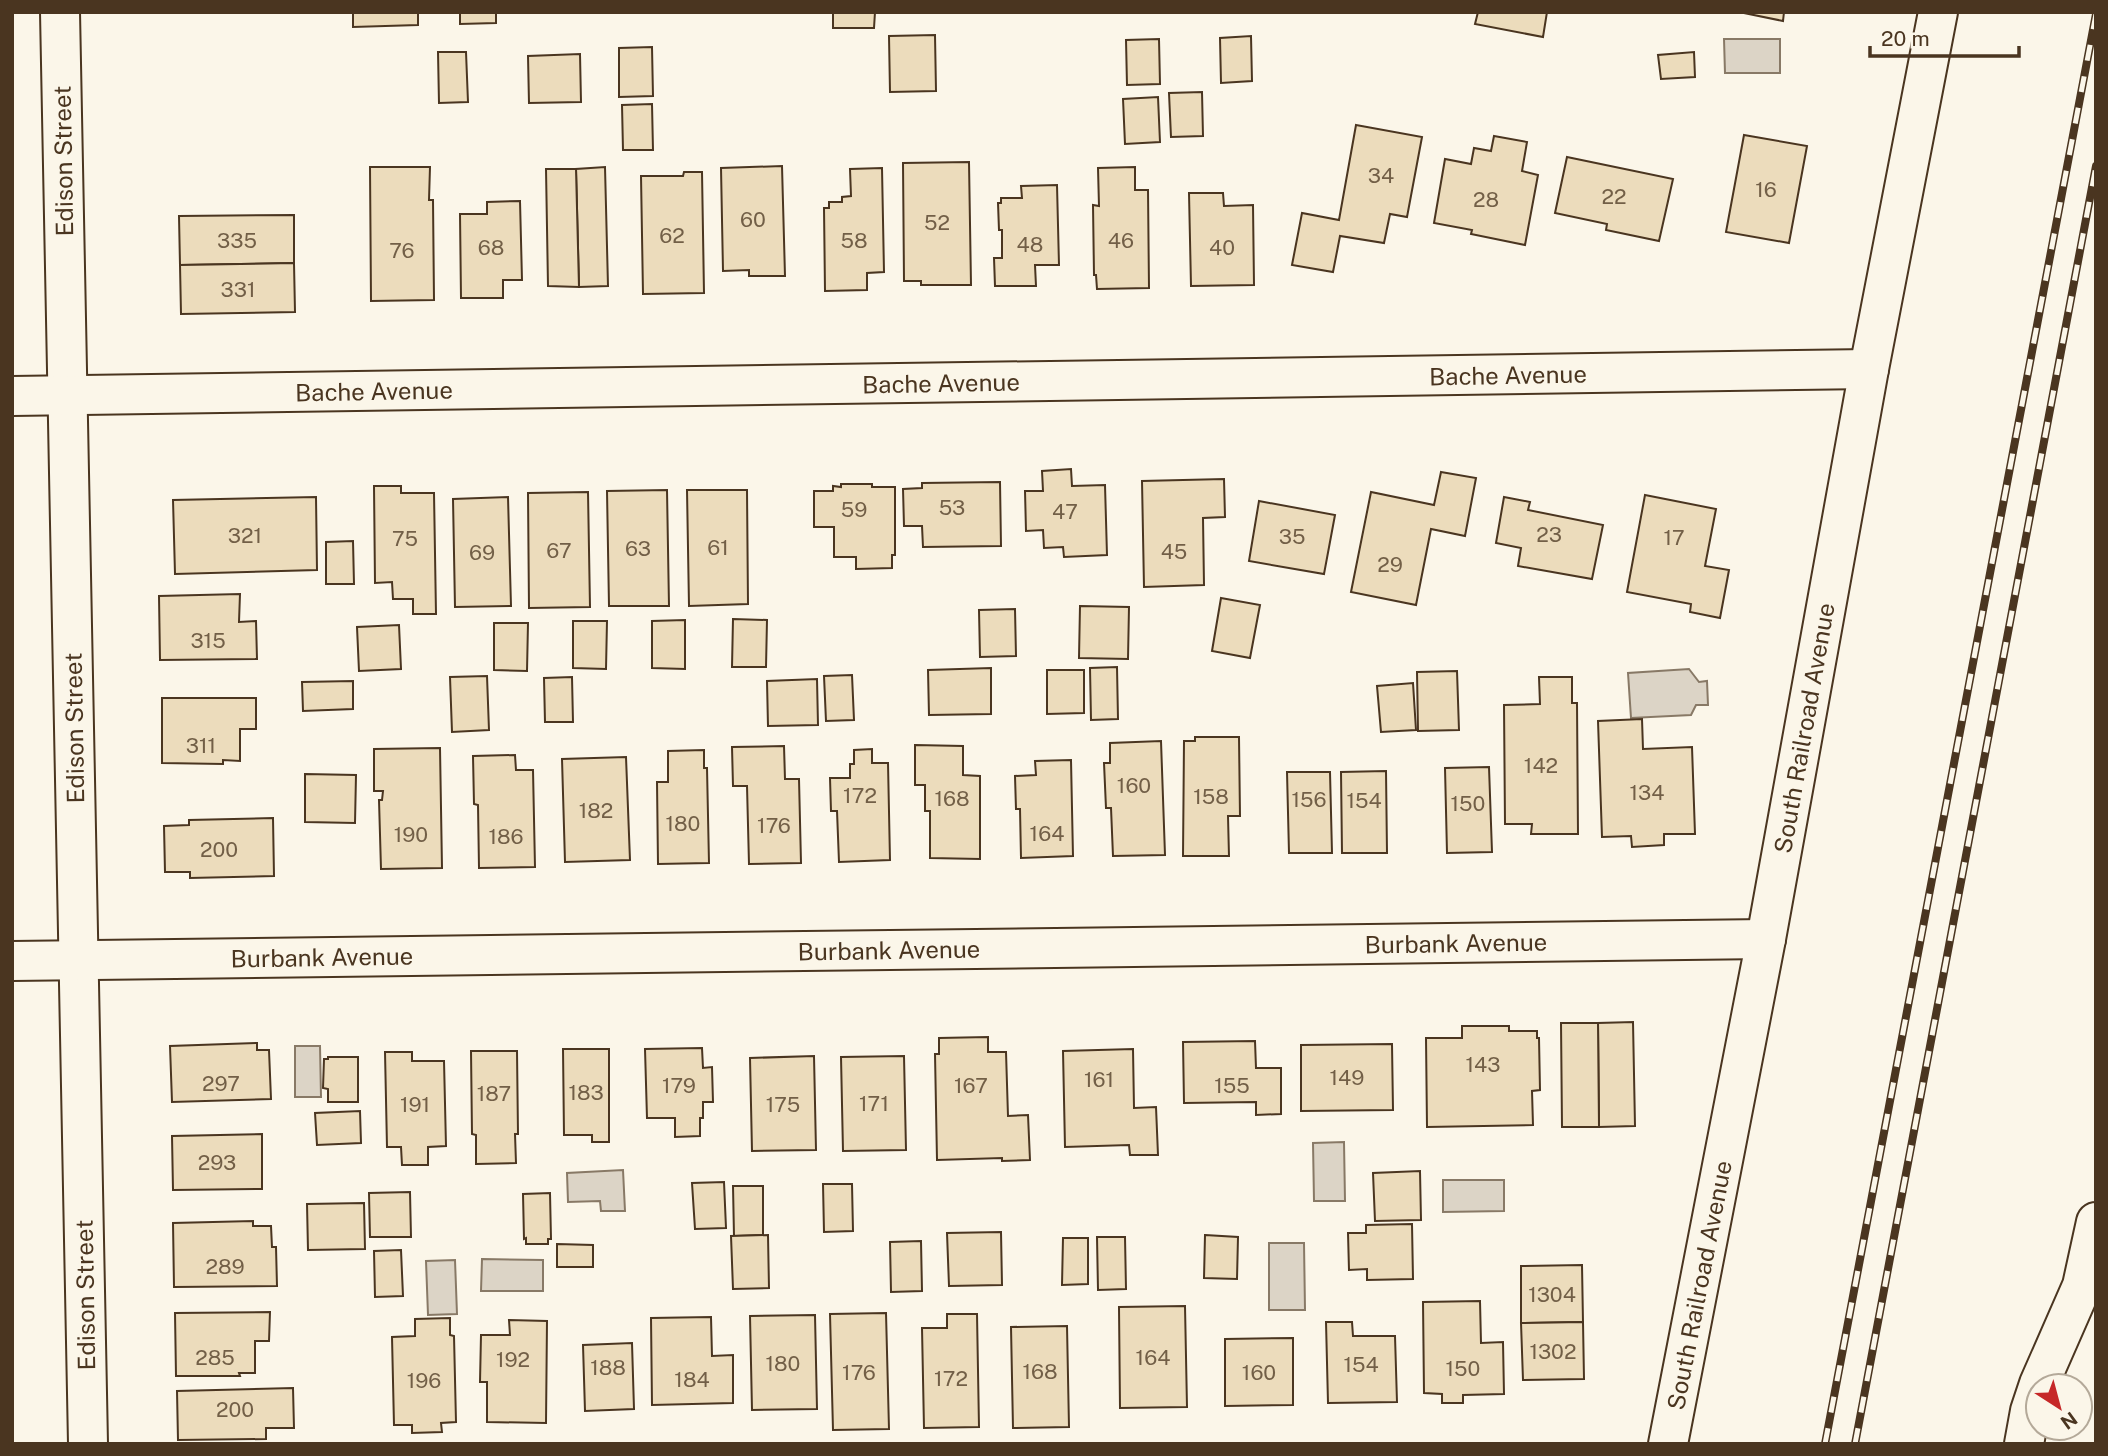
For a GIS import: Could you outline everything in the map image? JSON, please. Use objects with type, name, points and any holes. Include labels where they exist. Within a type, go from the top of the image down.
[{"type":"street","name":"Edison Street","points":[[60,12],[88,1444]]},
{"type":"street","name":"South Railroad Avenue","points":[[1668,1444],[1766,939],[1869,369],[1938,12]]},
{"type":"street","name":"Bache Avenue","points":[[12,396],[1869,369]]},
{"type":"street","name":"Burbank Avenue","points":[[12,961],[1766,939]]},
{"type":"street","points":[[2024,1444],[2030,1411],[2039,1384],[2092,1263],[2096,1222]]},
{"type":"shaded area","points":[[1724,39],[1780,39],[1780,73],[1725,73]]},
{"type":"shaded area","points":[[1689,669],[1699,682],[1707,681],[1708,705],[1696,705],[1691,715],[1631,718],[1628,673]]},
{"type":"shaded area","points":[[295,1046],[320,1046],[321,1097],[295,1097]]},
{"type":"shaded area","points":[[1344,1142],[1345,1201],[1314,1201],[1313,1143]]},
{"type":"shaded area","points":[[623,1170],[625,1211],[601,1211],[600,1201],[568,1202],[567,1173]]},
{"type":"shaded area","points":[[1443,1180],[1504,1180],[1504,1211],[1443,1212]]},
{"type":"shaded area","points":[[1269,1243],[1304,1243],[1305,1310],[1269,1310]]},
{"type":"shaded area","points":[[482,1259],[543,1260],[543,1291],[481,1291]]},
{"type":"shaded area","points":[[455,1260],[457,1314],[428,1315],[426,1261]]},
{"type":"building","points":[[353,12],[418,12],[418,25],[353,27]]},
{"type":"building","points":[[460,12],[496,12],[496,23],[460,24]]},
{"type":"building","points":[[833,12],[875,12],[874,28],[833,28]]},
{"type":"building","points":[[1478,12],[1547,12],[1543,37],[1475,24]]},
{"type":"building","points":[[1739,12],[1784,12],[1783,21]]},
{"type":"building","points":[[935,35],[936,91],[890,92],[889,36]]},
{"type":"building","points":[[1251,36],[1252,81],[1221,83],[1220,38]]},
{"type":"building","points":[[1159,39],[1160,84],[1127,85],[1126,40]]},
{"type":"building","points":[[652,47],[653,96],[619,97],[619,48]]},
{"type":"building","points":[[438,52],[466,52],[468,102],[439,103]]},
{"type":"building","points":[[1694,52],[1695,77],[1661,79],[1658,55]]},
{"type":"building","points":[[580,54],[581,102],[529,103],[528,56]]},
{"type":"building","points":[[1202,92],[1203,136],[1171,137],[1169,93]]},
{"type":"building","points":[[1158,97],[1160,142],[1125,144],[1123,99]]},
{"type":"building","points":[[652,104],[653,150],[623,150],[622,105]]},
{"type":"building","points":[[1356,125],[1422,137],[1407,217],[1390,214],[1384,243],[1340,236],[1333,272],[1292,265],[1302,213],[1339,220]]},
{"type":"building","points":[[1744,135],[1807,146],[1789,243],[1726,232]]},
{"type":"building","points":[[1494,136],[1527,142],[1522,171],[1538,175],[1525,245],[1471,234],[1472,230],[1434,223],[1445,159],[1471,164],[1474,148],[1491,151]]},
{"type":"building","points":[[1567,157],[1673,179],[1659,241],[1606,230],[1607,224],[1555,213]]},
{"type":"building","points":[[969,162],[971,285],[921,285],[921,281],[904,281],[903,163]]},
{"type":"building","points":[[782,166],[785,276],[749,276],[749,270],[723,271],[721,168]]},
{"type":"building","points":[[370,167],[430,167],[434,300],[371,301]]},
{"type":"building","points":[[605,167],[608,286],[579,287],[576,169]]},
{"type":"building","points":[[1135,167],[1135,190],[1148,190],[1149,288],[1097,289],[1094,275],[1093,205],[1099,206],[1098,168]]},
{"type":"building","points":[[882,168],[884,272],[867,273],[867,290],[825,291],[824,208],[829,208],[829,202],[842,202],[842,197],[851,196],[850,169]]},
{"type":"building","points":[[546,169],[576,169],[579,287],[548,286]]},
{"type":"building","points":[[684,172],[702,172],[704,293],[643,294],[641,176],[683,176]]},
{"type":"building","points":[[1057,185],[1059,265],[1035,265],[1036,286],[995,286],[994,258],[1002,258],[998,203],[1001,203],[1001,198],[1022,198],[1021,186]]},
{"type":"building","points":[[1189,193],[1223,193],[1224,206],[1253,205],[1254,285],[1191,286]]},
{"type":"building","points":[[520,201],[522,280],[503,280],[503,298],[461,298],[460,214],[487,214],[487,202]]},
{"type":"building","points":[[294,215],[294,263],[180,265],[179,216]]},
{"type":"building","points":[[294,263],[295,312],[181,314],[180,265]]},
{"type":"building","points":[[1071,469],[1072,486],[1105,485],[1107,555],[1064,557],[1063,547],[1044,548],[1043,530],[1026,531],[1025,491],[1043,491],[1042,471]]},
{"type":"building","points":[[1441,472],[1476,478],[1465,536],[1431,529],[1416,605],[1351,592],[1371,492],[1434,505]]},
{"type":"building","points":[[1224,479],[1225,517],[1203,518],[1204,585],[1144,587],[1142,481]]},
{"type":"building","points":[[1000,482],[1001,546],[923,547],[922,526],[904,526],[903,489],[922,488],[922,483]]},
{"type":"building","points":[[841,484],[895,487],[895,555],[892,555],[892,568],[856,569],[856,557],[834,557],[834,527],[814,527],[814,491],[833,491],[833,486],[841,487]]},
{"type":"building","points":[[374,486],[401,486],[401,493],[434,493],[436,614],[413,614],[413,599],[393,599],[392,582],[375,583]]},
{"type":"building","points":[[667,490],[669,606],[609,606],[607,491]]},
{"type":"building","points":[[687,490],[747,490],[748,604],[689,606]]},
{"type":"building","points":[[588,492],[590,607],[529,608],[528,493]]},
{"type":"building","points":[[1645,495],[1716,509],[1705,566],[1729,570],[1720,618],[1690,612],[1691,604],[1627,592]]},
{"type":"building","points":[[316,497],[317,570],[175,574],[173,500]]},
{"type":"building","points":[[508,497],[511,606],[455,607],[453,499]]},
{"type":"building","points":[[1504,497],[1530,502],[1528,510],[1603,525],[1592,579],[1518,566],[1521,548],[1496,543]]},
{"type":"building","points":[[1259,501],[1335,515],[1324,574],[1249,561]]},
{"type":"building","points":[[353,541],[354,584],[326,584],[326,542]]},
{"type":"building","points":[[240,594],[239,622],[256,621],[257,659],[160,660],[159,596]]},
{"type":"building","points":[[1221,598],[1260,605],[1250,658],[1212,651]]},
{"type":"building","points":[[1080,606],[1129,607],[1128,659],[1079,658]]},
{"type":"building","points":[[1015,609],[1016,656],[980,657],[979,610]]},
{"type":"building","points":[[733,619],[767,620],[766,667],[732,667]]},
{"type":"building","points":[[685,620],[685,669],[652,668],[652,621]]},
{"type":"building","points":[[573,621],[607,621],[606,669],[573,668]]},
{"type":"building","points":[[494,623],[528,623],[527,671],[494,670]]},
{"type":"building","points":[[399,625],[401,669],[359,671],[357,627]]},
{"type":"building","points":[[1117,667],[1118,719],[1091,720],[1090,668]]},
{"type":"building","points":[[991,668],[991,714],[929,715],[928,670]]},
{"type":"building","points":[[1047,670],[1084,670],[1084,713],[1047,714]]},
{"type":"building","points":[[1457,671],[1459,730],[1418,731],[1417,672]]},
{"type":"building","points":[[852,675],[854,720],[826,721],[824,676]]},
{"type":"building","points":[[487,676],[489,730],[452,732],[450,677]]},
{"type":"building","points":[[572,677],[573,722],[545,722],[544,678]]},
{"type":"building","points":[[1539,677],[1572,677],[1572,703],[1577,703],[1578,834],[1531,834],[1532,824],[1505,824],[1504,705],[1540,704]]},
{"type":"building","points":[[817,679],[818,725],[768,726],[767,681]]},
{"type":"building","points":[[353,681],[353,709],[303,711],[302,682]]},
{"type":"building","points":[[1413,683],[1416,730],[1381,732],[1377,686]]},
{"type":"building","points":[[162,698],[256,698],[256,729],[240,729],[240,761],[223,760],[223,764],[162,763]]},
{"type":"building","points":[[1642,719],[1643,749],[1692,747],[1695,834],[1664,834],[1664,845],[1632,847],[1631,836],[1602,837],[1598,721]]},
{"type":"building","points":[[1195,737],[1239,737],[1240,816],[1228,816],[1229,856],[1183,856],[1184,741],[1195,741]]},
{"type":"building","points":[[1161,741],[1165,855],[1113,856],[1111,808],[1106,808],[1104,763],[1110,763],[1110,743]]},
{"type":"building","points":[[915,745],[963,746],[963,775],[980,776],[980,859],[930,858],[930,811],[925,811],[925,785],[915,785]]},
{"type":"building","points":[[784,746],[785,779],[799,779],[801,863],[749,864],[747,786],[733,786],[732,747]]},
{"type":"building","points":[[440,748],[442,868],[381,869],[379,800],[382,800],[383,791],[374,791],[374,749]]},
{"type":"building","points":[[872,749],[872,763],[888,763],[890,860],[839,862],[837,811],[831,811],[830,778],[850,778],[854,750]]},
{"type":"building","points":[[704,750],[704,768],[707,768],[709,863],[658,864],[657,782],[668,782],[668,751]]},
{"type":"building","points":[[515,755],[516,770],[533,770],[535,867],[479,868],[478,805],[474,804],[473,756]]},
{"type":"building","points":[[626,757],[630,860],[565,862],[562,759]]},
{"type":"building","points":[[1071,760],[1073,856],[1021,858],[1020,809],[1016,809],[1015,776],[1036,775],[1035,761]]},
{"type":"building","points":[[1489,767],[1492,852],[1447,853],[1445,768]]},
{"type":"building","points":[[1386,771],[1387,853],[1342,853],[1341,772]]},
{"type":"building","points":[[1287,772],[1330,772],[1332,853],[1289,853]]},
{"type":"building","points":[[305,774],[356,775],[355,823],[305,822]]},
{"type":"building","points":[[273,818],[274,876],[190,878],[190,872],[165,872],[164,826],[189,825],[189,820]]},
{"type":"building","points":[[1633,1022],[1635,1126],[1599,1127],[1598,1023]]},
{"type":"building","points":[[1561,1023],[1598,1023],[1599,1127],[1562,1127]]},
{"type":"building","points":[[1462,1026],[1509,1026],[1509,1031],[1537,1031],[1540,1090],[1532,1091],[1533,1125],[1427,1127],[1426,1038],[1462,1038]]},
{"type":"building","points":[[988,1037],[988,1052],[1006,1052],[1008,1116],[1028,1115],[1030,1160],[937,1160],[935,1054],[939,1054],[939,1038]]},
{"type":"building","points":[[1255,1041],[1256,1068],[1281,1068],[1281,1114],[1256,1115],[1256,1102],[1184,1103],[1183,1042]]},
{"type":"building","points":[[257,1043],[257,1050],[269,1050],[271,1099],[172,1102],[170,1046]]},
{"type":"building","points":[[1392,1044],[1393,1110],[1301,1111],[1301,1045]]},
{"type":"building","points":[[702,1048],[703,1068],[712,1067],[713,1102],[703,1102],[700,1136],[675,1137],[675,1118],[647,1118],[645,1049]]},
{"type":"building","points":[[563,1049],[609,1049],[609,1142],[592,1142],[592,1135],[564,1135]]},
{"type":"building","points":[[1133,1049],[1134,1108],[1156,1107],[1158,1155],[1130,1155],[1129,1145],[1065,1147],[1063,1051]]},
{"type":"building","points":[[471,1051],[517,1051],[516,1163],[476,1164],[476,1135],[472,1134]]},
{"type":"building","points":[[385,1052],[412,1052],[412,1061],[444,1061],[446,1146],[428,1147],[428,1165],[402,1165],[401,1147],[387,1147]]},
{"type":"building","points":[[814,1056],[816,1150],[752,1151],[750,1058]]},
{"type":"building","points":[[904,1056],[906,1150],[843,1151],[841,1057]]},
{"type":"building","points":[[358,1057],[358,1102],[328,1102],[328,1089],[323,1088],[324,1059]]},
{"type":"building","points":[[360,1111],[361,1143],[317,1145],[315,1113]]},
{"type":"building","points":[[262,1134],[262,1189],[173,1190],[172,1136]]},
{"type":"building","points":[[1420,1171],[1421,1220],[1375,1221],[1373,1173]]},
{"type":"building","points":[[724,1182],[726,1228],[695,1229],[692,1183]]},
{"type":"building","points":[[823,1184],[852,1184],[853,1231],[824,1232]]},
{"type":"building","points":[[733,1186],[763,1186],[763,1235],[734,1236]]},
{"type":"building","points":[[410,1192],[411,1237],[370,1237],[369,1193]]},
{"type":"building","points":[[550,1193],[551,1239],[548,1239],[548,1244],[526,1244],[523,1194]]},
{"type":"building","points":[[364,1203],[365,1249],[308,1250],[307,1204]]},
{"type":"building","points":[[253,1221],[253,1226],[271,1226],[272,1247],[276,1247],[277,1286],[174,1287],[173,1223]]},
{"type":"building","points":[[1412,1224],[1413,1279],[1367,1280],[1367,1269],[1349,1270],[1348,1233],[1366,1233],[1366,1225]]},
{"type":"building","points":[[1001,1232],[1002,1285],[949,1286],[947,1233]]},
{"type":"building","points":[[768,1235],[769,1288],[733,1289],[731,1236]]},
{"type":"building","points":[[1205,1235],[1238,1237],[1237,1279],[1204,1278]]},
{"type":"building","points":[[1097,1237],[1125,1237],[1126,1289],[1098,1290]]},
{"type":"building","points":[[1063,1238],[1088,1238],[1088,1284],[1062,1285]]},
{"type":"building","points":[[921,1241],[922,1291],[891,1292],[890,1242]]},
{"type":"building","points":[[557,1244],[593,1245],[593,1267],[557,1267]]},
{"type":"building","points":[[401,1250],[403,1296],[375,1297],[374,1251]]},
{"type":"building","points":[[1582,1265],[1583,1322],[1521,1323],[1521,1266]]},
{"type":"building","points":[[1480,1301],[1481,1343],[1503,1342],[1504,1394],[1463,1395],[1463,1403],[1442,1403],[1442,1394],[1424,1393],[1423,1302]]},
{"type":"building","points":[[1185,1306],[1187,1407],[1120,1408],[1119,1307]]},
{"type":"building","points":[[270,1312],[269,1341],[255,1341],[255,1373],[239,1373],[240,1376],[176,1376],[175,1313]]},
{"type":"building","points":[[886,1313],[889,1429],[833,1430],[830,1314]]},
{"type":"building","points":[[947,1314],[977,1314],[979,1427],[924,1428],[922,1328],[947,1328]]},
{"type":"building","points":[[815,1315],[817,1409],[752,1410],[750,1316]]},
{"type":"building","points":[[711,1317],[712,1356],[733,1355],[733,1403],[652,1405],[651,1318]]},
{"type":"building","points":[[450,1318],[450,1335],[454,1336],[456,1422],[441,1423],[442,1432],[412,1433],[412,1425],[394,1425],[392,1337],[415,1336],[415,1319]]},
{"type":"building","points":[[509,1320],[547,1321],[546,1423],[487,1422],[487,1382],[480,1382],[481,1335],[510,1335]]},
{"type":"building","points":[[1326,1322],[1352,1322],[1353,1336],[1395,1336],[1397,1402],[1328,1403]]},
{"type":"building","points":[[1583,1322],[1584,1379],[1523,1380],[1521,1323]]},
{"type":"building","points":[[1067,1326],[1069,1427],[1013,1428],[1011,1327]]},
{"type":"building","points":[[1293,1338],[1293,1405],[1225,1406],[1225,1339]]},
{"type":"building","points":[[632,1343],[634,1409],[585,1411],[583,1345]]},
{"type":"building","points":[[293,1388],[294,1428],[266,1428],[266,1439],[178,1440],[177,1391]]},
{"type":"railway","points":[[1825,1444],[2096,14]]},
{"type":"railway","points":[[1855,1444],[2096,166]]}]
